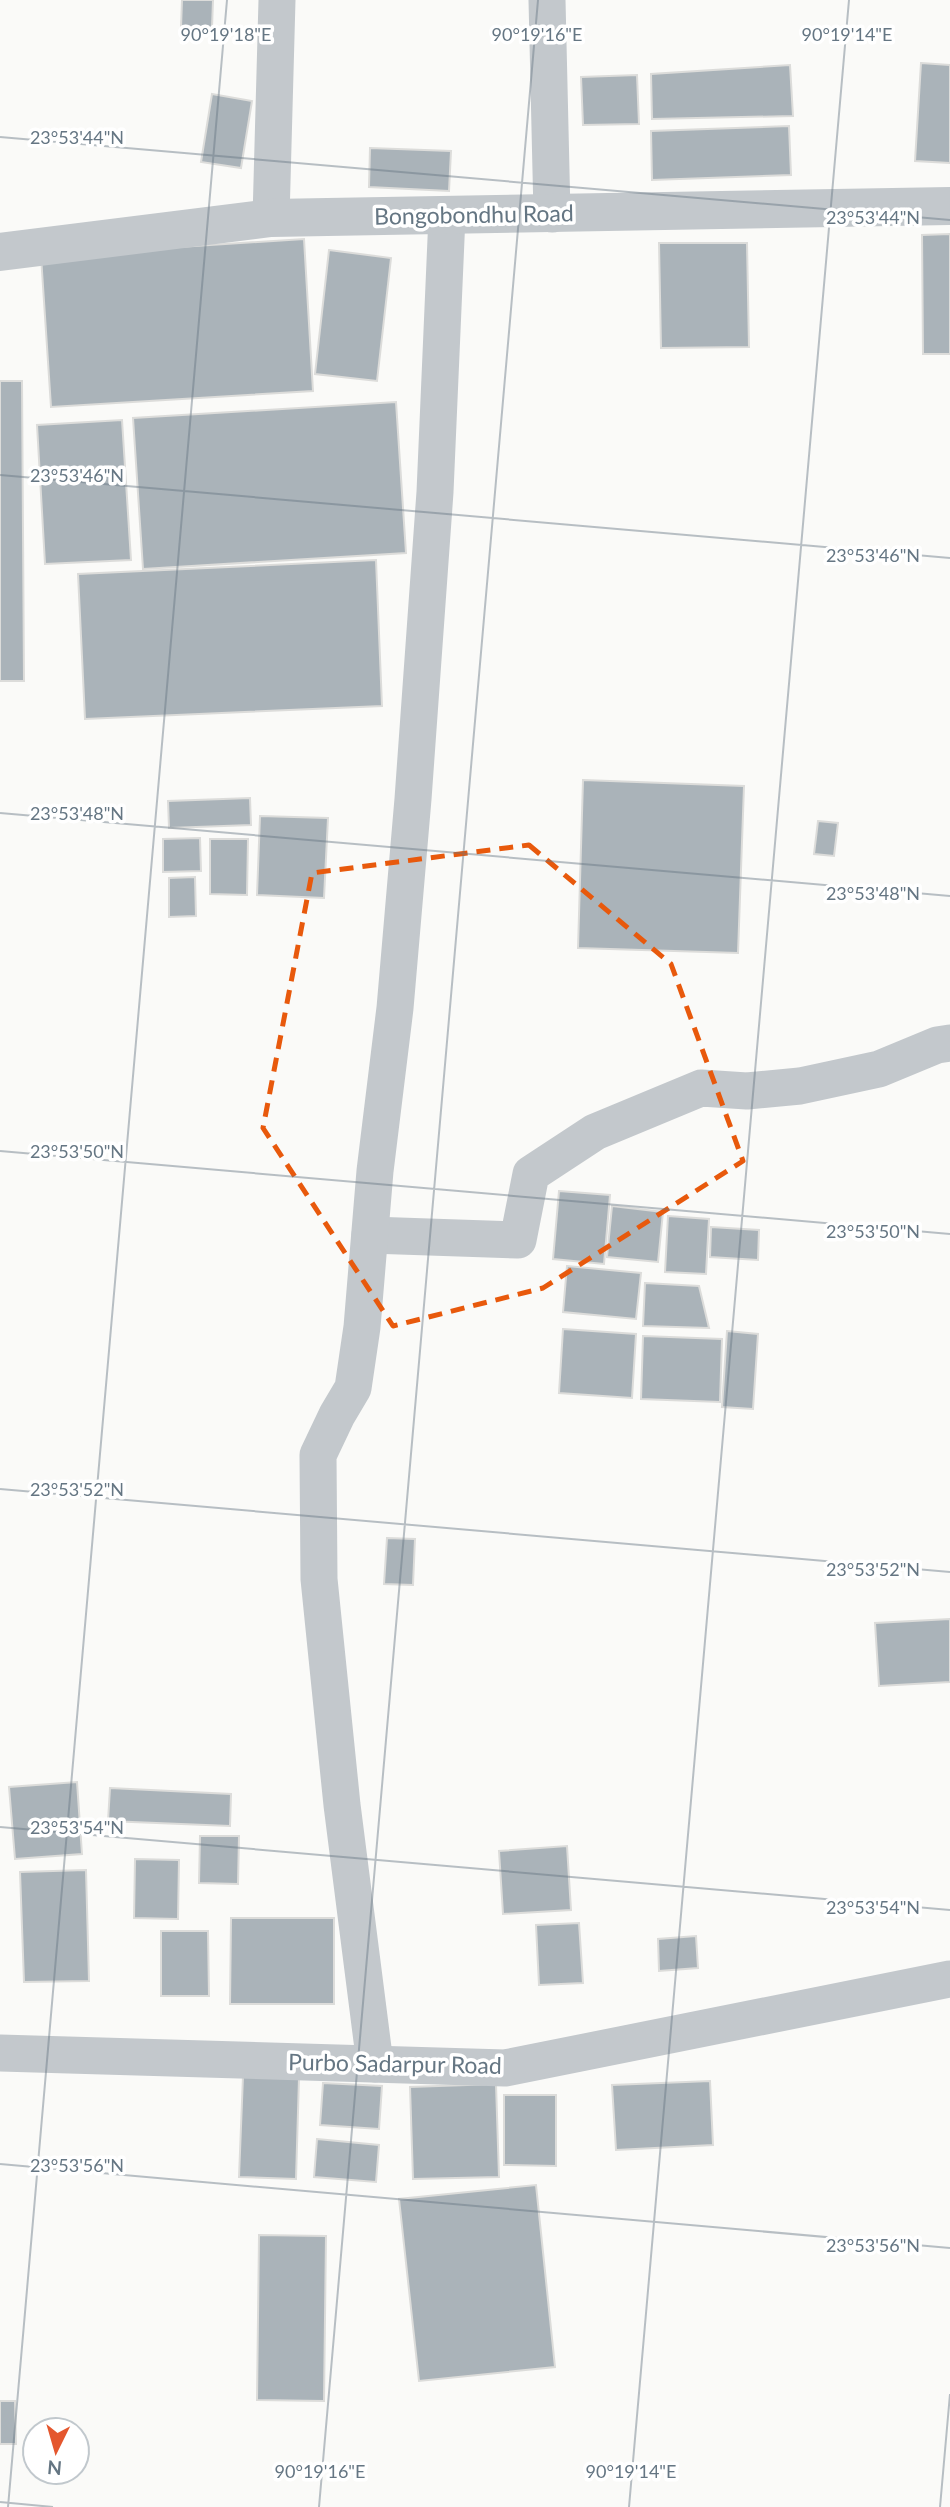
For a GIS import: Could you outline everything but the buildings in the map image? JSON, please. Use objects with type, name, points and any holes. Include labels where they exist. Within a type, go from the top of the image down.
[{"type":"street","points":[[271,218],[278,0]]},
{"type":"street","points":[[547,0],[552,214]]},
{"type":"street","name":"Bongobondhu Road","points":[[0,252],[271,218],[950,206]]},
{"type":"street","points":[[375,2064],[342,1805],[319,1579],[318,1455],[353,1388],[362,1327],[395,1008],[413,799],[435,492],[447,216]]},
{"type":"street","points":[[370,1235],[518,1240],[531,1174],[595,1132],[701,1088],[747,1091],[800,1086],[879,1069],[937,1045],[950,1043]]},
{"type":"street","name":"Purbo Sadarpur Road","points":[[0,2053],[505,2068],[950,1979]]},
{"type":"highlighted area","points":[[529,845],[671,964],[743,1161],[543,1288],[393,1326],[263,1128],[312,873]]}]
